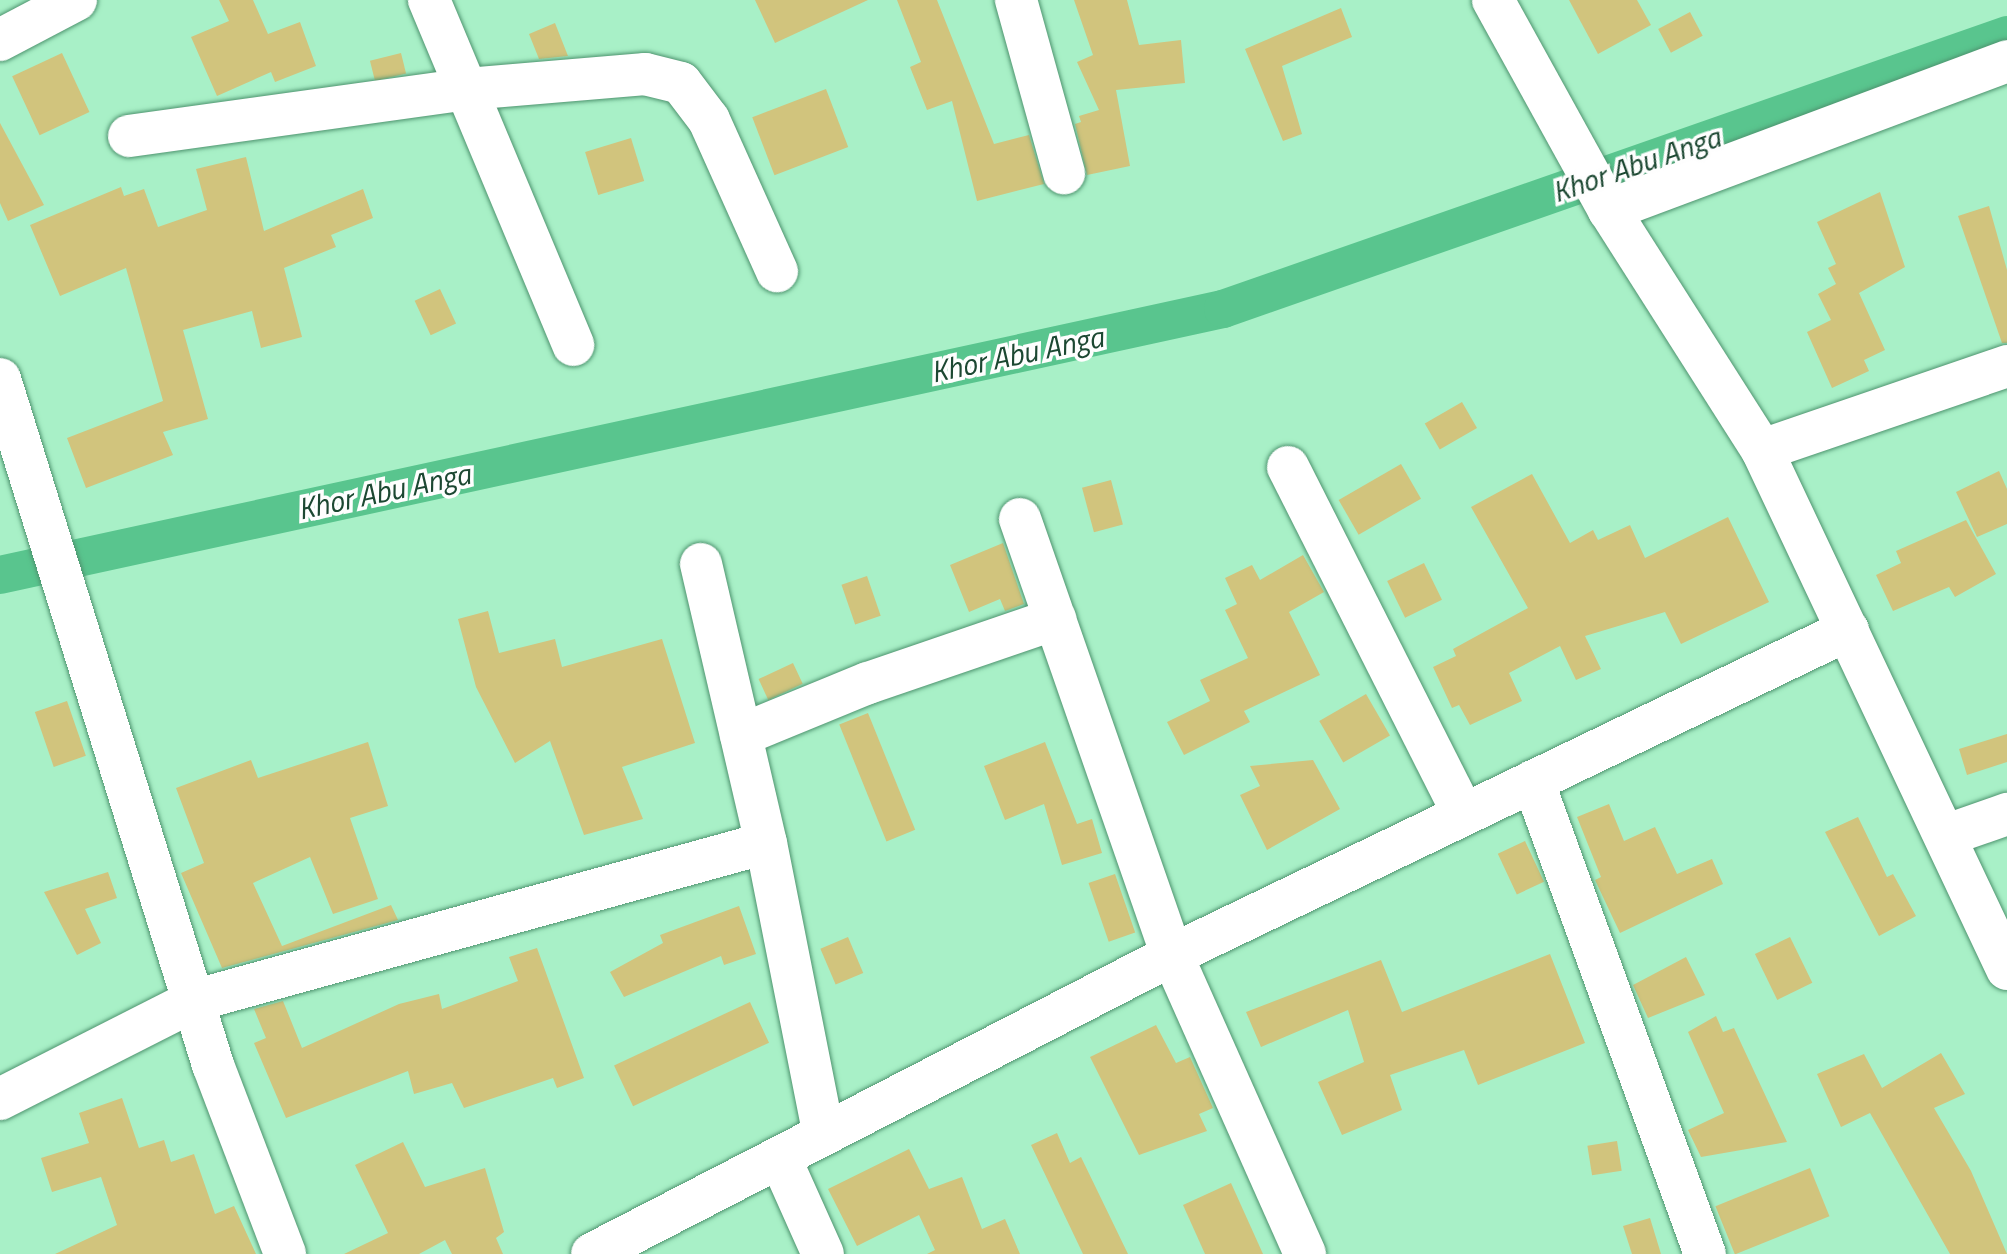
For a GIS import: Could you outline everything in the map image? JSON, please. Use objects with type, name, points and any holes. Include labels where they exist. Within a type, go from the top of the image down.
[{"type":"street","points":[[0,40],[76,0]]},
{"type":"street","points":[[429,0],[573,345]]},
{"type":"street","points":[[1016,0],[1064,173]]},
{"type":"street","points":[[1493,0],[1609,210],[1762,450],[1947,835],[2007,969]]},
{"type":"street","points":[[1609,210],[2007,61]]},
{"type":"street","points":[[129,136],[467,89],[645,74],[681,83],[709,120],[777,271]]},
{"type":"street","points":[[1762,450],[2007,366]]},
{"type":"street","points":[[0,379],[193,1001],[285,1254]]},
{"type":"street","points":[[1288,467],[1463,813]]},
{"type":"street","points":[[1020,519],[1172,955],[1305,1254]]},
{"type":"street","points":[[701,564],[766,843],[823,1132]]},
{"type":"street","points":[[741,735],[868,683],[1055,619]]},
{"type":"street","points":[[592,1254],[780,1158],[823,1132],[1172,955],[1848,630]]},
{"type":"street","points":[[1533,781],[1705,1254]]},
{"type":"street","points":[[1947,835],[2007,814]]},
{"type":"street","points":[[0,1099],[193,1001],[766,843]]},
{"type":"street","points":[[780,1158],[823,1254]]},
{"type":"building","points":[[219,0],[253,0],[268,34],[300,22],[316,66],[275,82],[271,72],[217,96],[191,37],[229,21]]},
{"type":"building","points":[[755,0],[868,0],[775,43]]},
{"type":"building","points":[[897,0],[937,0],[994,144],[1029,135],[1044,184],[977,201],[952,101],[927,110],[910,67],[921,62]]},
{"type":"building","points":[[1074,0],[1127,0],[1139,45],[1181,40],[1185,83],[1116,90],[1130,166],[1087,175],[1075,124],[1081,122],[1079,116],[1099,110],[1077,62],[1093,55]]},
{"type":"building","points":[[1569,0],[1637,0],[1651,25],[1598,54]]},
{"type":"building","points":[[1341,8],[1352,37],[1282,66],[1302,134],[1283,141],[1245,49]]},
{"type":"building","points":[[1690,12],[1703,36],[1671,53],[1658,29]]},
{"type":"building","points":[[555,23],[568,56],[539,59],[529,34]]},
{"type":"building","points":[[62,53],[89,112],[40,135],[12,76]]},
{"type":"building","points":[[401,53],[406,73],[375,81],[370,61]]},
{"type":"building","points":[[826,89],[848,147],[774,175],[752,117]]},
{"type":"building","points":[[0,123],[44,205],[8,221],[0,203]]},
{"type":"building","points":[[631,138],[644,181],[598,195],[585,152]]},
{"type":"building","points":[[246,157],[264,231],[363,189],[373,218],[331,235],[336,247],[284,268],[302,337],[261,348],[252,311],[183,330],[208,419],[163,432],[173,455],[86,488],[67,438],[163,401],[126,268],[60,296],[30,225],[121,187],[124,196],[144,189],[158,227],[207,210],[196,169]]},
{"type":"building","points":[[1880,192],[1905,267],[1859,293],[1885,350],[1864,360],[1869,371],[1832,388],[1807,332],[1831,320],[1818,294],[1836,284],[1828,268],[1836,264],[1817,222]]},
{"type":"building","points":[[1989,206],[2007,270],[2007,343],[2002,343],[1958,216]]},
{"type":"building","points":[[440,289],[456,323],[431,335],[415,301]]},
{"type":"building","points":[[1462,402],[1477,428],[1440,449],[1425,424]]},
{"type":"building","points":[[1401,464],[1421,499],[1359,535],[1339,500]]},
{"type":"building","points":[[1999,471],[2007,489],[2007,524],[1977,537],[1956,492]]},
{"type":"building","points":[[1532,474],[1570,543],[1593,530],[1598,540],[1630,525],[1645,558],[1728,517],[1769,602],[1681,644],[1665,612],[1585,636],[1601,669],[1576,680],[1560,646],[1509,673],[1522,701],[1470,725],[1459,705],[1452,708],[1433,667],[1456,656],[1453,649],[1528,608],[1471,507]]},
{"type":"building","points":[[1111,480],[1123,524],[1094,532],[1082,488]]},
{"type":"building","points":[[1966,520],[1996,574],[1955,597],[1949,587],[1893,611],[1876,575],[1901,563],[1896,551]]},
{"type":"building","points":[[1003,543],[1024,604],[1005,611],[1000,599],[969,612],[950,565]]},
{"type":"building","points":[[1303,555],[1324,592],[1289,612],[1320,675],[1244,711],[1250,722],[1184,755],[1167,722],[1210,701],[1200,680],[1248,658],[1225,610],[1237,604],[1225,578],[1252,565],[1260,580]]},
{"type":"building","points":[[1424,563],[1442,600],[1405,618],[1387,581]]},
{"type":"building","points":[[867,576],[881,616],[855,625],[841,585]]},
{"type":"building","points":[[488,611],[499,653],[555,639],[562,667],[662,639],[695,743],[622,767],[643,819],[584,835],[550,741],[515,763],[476,687],[458,619]]},
{"type":"building","points":[[793,663],[803,684],[768,700],[759,679]]},
{"type":"building","points":[[1366,694],[1390,736],[1343,763],[1319,721]]},
{"type":"building","points":[[67,701],[86,756],[54,767],[35,712]]},
{"type":"building","points":[[868,713],[915,830],[886,841],[839,725]]},
{"type":"building","points":[[2007,734],[2007,762],[1967,775],[1959,749]]},
{"type":"building","points":[[368,742],[388,806],[350,818],[378,899],[333,914],[310,857],[253,883],[282,946],[391,905],[398,920],[222,968],[181,873],[204,863],[176,788],[251,760],[258,778]]},
{"type":"building","points":[[1045,742],[1077,824],[1092,819],[1102,853],[1062,865],[1044,804],[1005,820],[984,766]]},
{"type":"building","points":[[1313,760],[1340,809],[1267,850],[1240,795],[1260,786],[1250,766]]},
{"type":"building","points":[[1609,804],[1624,841],[1655,827],[1677,874],[1712,859],[1723,884],[1620,933],[1595,880],[1601,877],[1577,817]]},
{"type":"building","points":[[1858,817],[1887,877],[1893,874],[1916,916],[1879,936],[1825,832]]},
{"type":"building","points":[[1525,841],[1544,882],[1517,894],[1498,854]]},
{"type":"building","points":[[108,872],[117,898],[85,909],[101,943],[77,955],[44,892]]},
{"type":"building","points":[[1115,874],[1135,933],[1109,942],[1089,883]]},
{"type":"building","points":[[739,906],[756,954],[724,965],[721,956],[624,997],[610,972],[663,943],[660,935]]},
{"type":"building","points":[[848,937],[863,973],[836,985],[820,949]]},
{"type":"building","points":[[1790,937],[1812,983],[1777,1000],[1755,954]]},
{"type":"building","points":[[537,948],[584,1078],[557,1088],[553,1078],[464,1108],[452,1083],[414,1094],[408,1071],[286,1118],[254,1043],[266,1038],[254,1009],[283,1001],[302,1048],[399,1004],[439,994],[442,1009],[518,981],[509,957]]},
{"type":"building","points":[[1550,954],[1585,1043],[1478,1085],[1464,1050],[1390,1075],[1402,1110],[1342,1135],[1318,1082],[1364,1062],[1348,1010],[1261,1047],[1246,1012],[1381,960],[1402,1012]]},
{"type":"building","points":[[1686,957],[1705,995],[1648,1018],[1633,985]]},
{"type":"building","points":[[750,1002],[769,1043],[633,1106],[614,1065]]},
{"type":"building","points":[[1716,1016],[1723,1032],[1734,1028],[1787,1142],[1701,1157],[1688,1130],[1724,1113],[1688,1032]]},
{"type":"building","points":[[1156,1025],[1176,1063],[1190,1057],[1213,1108],[1199,1114],[1207,1131],[1139,1155],[1090,1057]]},
{"type":"building","points":[[1941,1053],[1965,1094],[1934,1108],[1971,1171],[2007,1254],[1950,1254],[1870,1113],[1841,1127],[1817,1074],[1864,1054],[1882,1088]]},
{"type":"building","points":[[122,1098],[139,1148],[164,1140],[171,1162],[194,1154],[215,1214],[234,1206],[256,1254],[55,1254],[117,1225],[101,1177],[52,1192],[41,1158],[89,1143],[79,1113]]},
{"type":"building","points":[[1057,1133],[1070,1163],[1081,1157],[1128,1254],[1083,1254],[1031,1145]]},
{"type":"building","points":[[1617,1141],[1622,1171],[1592,1175],[1587,1146]]},
{"type":"building","points":[[403,1142],[425,1187],[485,1168],[504,1232],[496,1238],[503,1254],[452,1254],[445,1240],[419,1254],[344,1254],[388,1233],[355,1165]]},
{"type":"building","points":[[909,1149],[929,1189],[962,1177],[982,1229],[1005,1219],[1020,1254],[927,1254],[935,1250],[919,1215],[857,1246],[828,1189]]},
{"type":"building","points":[[1810,1168],[1829,1216],[1735,1254],[1715,1206]]},
{"type":"building","points":[[1231,1183],[1263,1254],[1205,1254],[1183,1205]]},
{"type":"building","points":[[1650,1218],[1661,1254],[1632,1254],[1623,1226]]},
{"type":"waterway","name":"Khor Abu Anga","points":[[0,575],[1223,309],[2007,35]]}]
